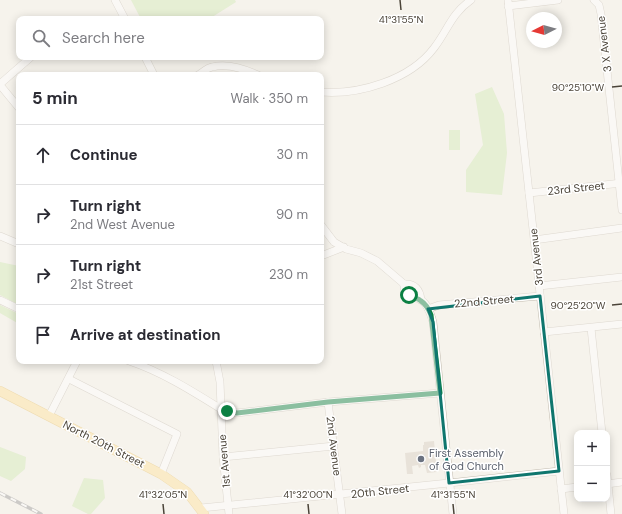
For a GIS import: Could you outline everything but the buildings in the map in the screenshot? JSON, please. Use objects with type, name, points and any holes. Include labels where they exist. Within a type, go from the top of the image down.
[{"type":"main road","name":"North 20th Street","points":[[0,391],[161,474],[187,492],[202,511]]},
{"type":"street","points":[[115,0],[123,16]]},
{"type":"street","points":[[324,92],[350,91],[365,88],[386,82],[412,69],[433,50],[461,6],[471,0]]},
{"type":"street","points":[[508,3],[558,0]]},
{"type":"street","name":"3 X Avenue","points":[[594,0],[599,6],[601,14],[621,183],[622,210]]},
{"type":"street","name":"3rd Avenue","points":[[508,3],[564,514]]},
{"type":"street","points":[[16,104],[0,84],[28,60]]},
{"type":"street","points":[[146,60],[152,72]]},
{"type":"street","points":[[203,72],[211,67],[229,66],[250,72]]},
{"type":"street","points":[[211,67],[214,72]]},
{"type":"street","name":"23rd Street","points":[[529,193],[621,183]]},
{"type":"street","points":[[534,240],[622,228]]},
{"type":"street","points":[[324,230],[334,242],[377,261],[385,266],[398,280],[404,284],[414,285],[420,293],[421,300],[428,309],[433,322],[453,514]]},
{"type":"street","points":[[0,236],[16,243]]},
{"type":"street","points":[[324,255],[344,247]]},
{"type":"street","points":[[539,286],[622,277]]},
{"type":"street","name":"22nd Street","points":[[428,309],[439,305],[540,296]]},
{"type":"street","points":[[0,300],[16,308]]},
{"type":"street","points":[[544,332],[622,324]]},
{"type":"street","points":[[591,328],[602,430]]},
{"type":"street","points":[[49,416],[76,364]]},
{"type":"street","points":[[136,364],[168,378],[221,409],[237,413],[328,402],[440,393]]},
{"type":"street","name":"1st Avenue","points":[[217,364],[220,382],[220,420],[229,514]]},
{"type":"street","points":[[69,379],[178,434],[161,474]]},
{"type":"street","name":"2nd Avenue","points":[[328,402],[342,514]]},
{"type":"street","points":[[223,457],[334,446]]},
{"type":"street","name":"20th Street","points":[[202,511],[228,506],[559,471]]},
{"type":"street","points":[[610,484],[622,482]]},
{"type":"street","points":[[561,489],[574,487]]},
{"type":"street","points":[[610,502],[612,514]]},
{"type":"highlighted area","points":[[540,296],[559,471],[449,483],[433,322],[428,309]]},
{"type":"green space","points":[[131,0],[235,0],[236,2],[214,16],[139,16]]},
{"type":"green space","points":[[492,87],[504,114],[507,153],[502,195],[466,192],[466,170],[483,145],[475,94]]},
{"type":"green space","points":[[449,130],[460,130],[460,150],[449,150]]},
{"type":"green space","points":[[0,262],[16,265],[16,303],[0,295]]},
{"type":"green space","points":[[0,305],[16,313],[16,322],[0,313]]},
{"type":"green space","points":[[0,447],[26,457],[25,469],[11,481],[0,476]]},
{"type":"green space","points":[[84,478],[103,480],[105,498],[91,514],[72,506]]},
{"type":"railway","points":[[0,493],[41,514]]},
{"type":"place","name":"First Assembly of God Church","points":[[421,459]]},
{"type":"route","points":[[227,411],[237,413],[328,402],[440,393],[431,315],[421,300],[413,298],[409,295]]}]
